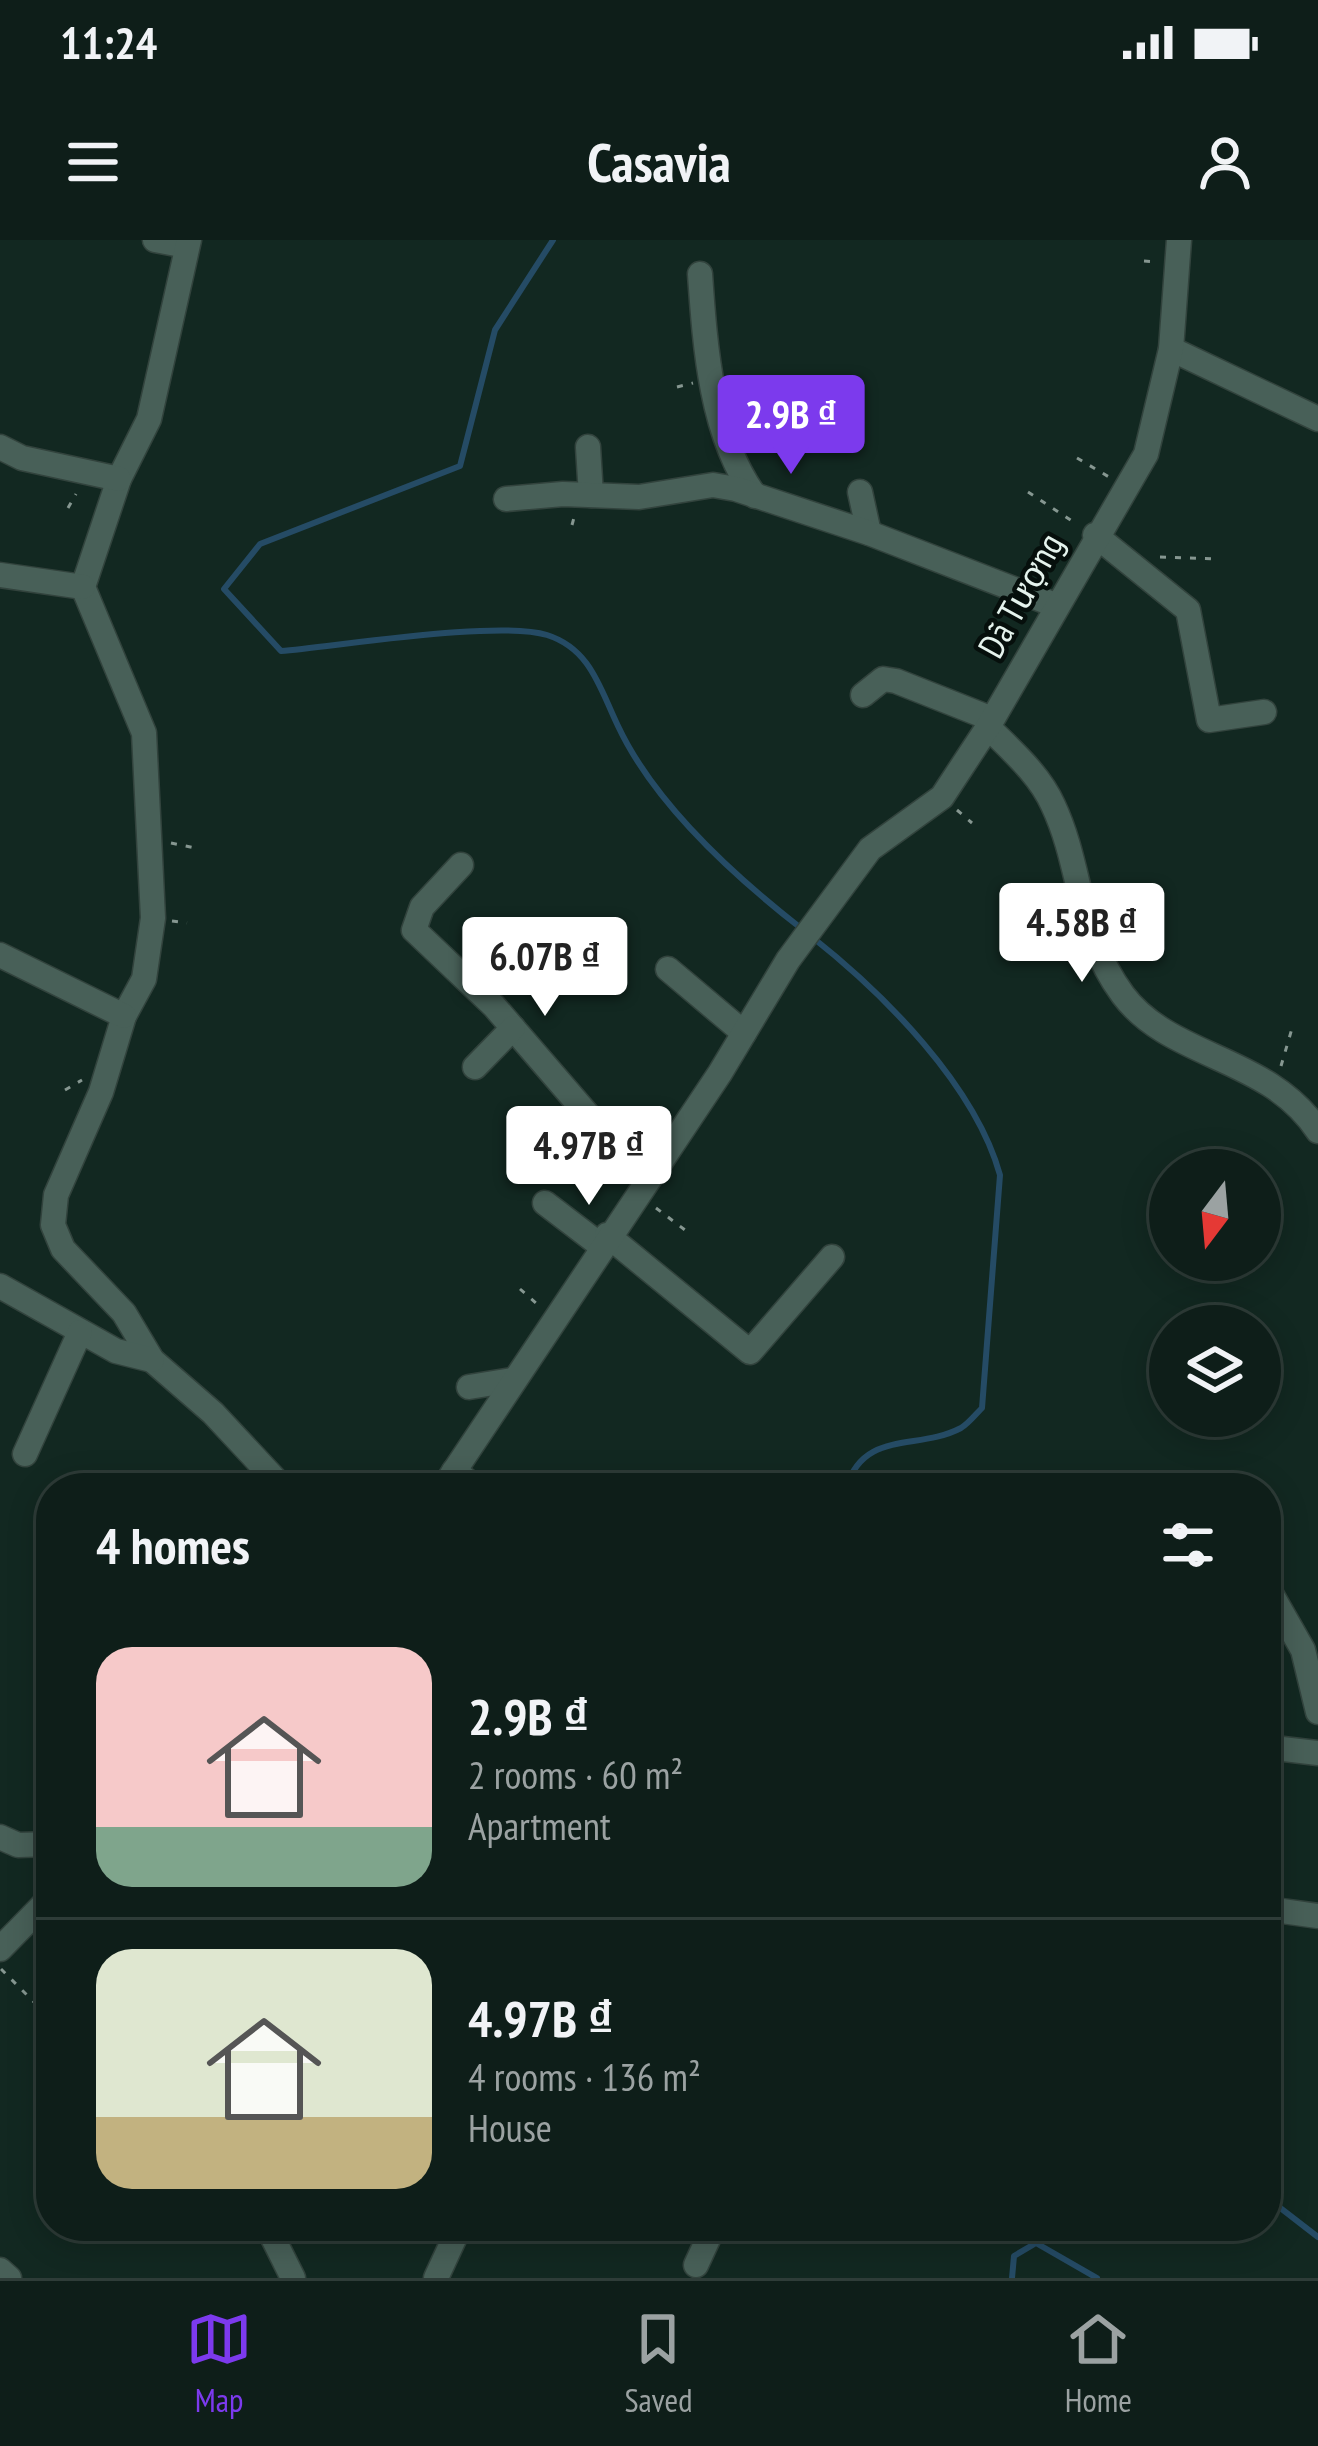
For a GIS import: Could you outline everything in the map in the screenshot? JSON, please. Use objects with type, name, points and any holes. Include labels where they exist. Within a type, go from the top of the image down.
[{"type":"street","points":[[155,240],[188,243],[149,419],[119,478],[83,587],[144,733],[152,839],[148,959],[56,1195],[53,1225],[63,1249],[124,1313],[152,1360],[213,1413],[269,1473]]},
{"type":"street","name":"Dã Tượng","points":[[452,1473],[788,960],[871,849],[942,797],[990,723],[1054,605],[1146,454],[1171,349],[1179,240]]},
{"type":"street","points":[[700,274],[716,396],[755,496]]},
{"type":"street","points":[[1171,349],[1318,418]]},
{"type":"street","points":[[588,446],[591,495]]},
{"type":"street","points":[[0,447],[22,458],[119,478]]},
{"type":"street","points":[[506,499],[639,497],[713,485],[869,533],[1054,605]]},
{"type":"street","points":[[860,492],[869,533]]},
{"type":"street","points":[[1095,535],[1188,610],[1209,720],[1264,712]]},
{"type":"street","points":[[0,575],[83,587]]},
{"type":"street","points":[[863,695],[883,680],[896,681],[990,723],[1043,785],[1054,806],[1081,911],[1125,997],[1176,1035],[1273,1084],[1317,1128]]},
{"type":"street","points":[[460,865],[413,925],[513,1028],[640,1186]]},
{"type":"street","points":[[0,955],[124,1016]]},
{"type":"street","points":[[668,969],[743,1033]]},
{"type":"street","points":[[475,1066],[513,1028]]},
{"type":"street","points":[[545,1203],[604,1240],[750,1352],[832,1257]]},
{"type":"street","points":[[0,1286],[116,1351],[152,1360]]},
{"type":"street","points":[[25,1454],[80,1332]]},
{"type":"street","points":[[470,1387],[512,1379]]},
{"type":"street","points":[[1281,1624],[1303,1650],[1318,1712]]},
{"type":"street","points":[[1281,1749],[1318,1753]]},
{"type":"street","points":[[0,1837],[18,1845],[36,1844]]},
{"type":"street","points":[[1282,1911],[1318,1916]]},
{"type":"street","points":[[0,1949],[36,1912]]},
{"type":"street","points":[[273,2241],[286,2274]]},
{"type":"street","points":[[436,2278],[453,2241]]},
{"type":"street","points":[[696,2265],[707,2241]]},
{"type":"street","points":[[0,2270],[10,2278]]},
{"type":"path","points":[[716,396],[758,388]]},
{"type":"path","points":[[1077,458],[1126,487]]},
{"type":"path","points":[[1028,493],[1095,535]]},
{"type":"path","points":[[1136,567],[1174,554],[1216,559]]},
{"type":"path","points":[[152,839],[195,848]]},
{"type":"path","points":[[1273,1084],[1293,1025]]},
{"type":"path","points":[[640,1186],[685,1230]]},
{"type":"path","points":[[520,1289],[552,1317]]},
{"type":"path","points":[[0,1968],[34,2002]]},
{"type":"waterway","points":[[553,240],[495,330],[460,466],[260,544],[224,589],[281,651],[493,630],[524,631],[562,641],[592,672],[634,755],[675,811],[724,862],[802,929]]},
{"type":"waterway","points":[[812,937],[897,1014],[949,1075],[988,1141],[1000,1175],[982,1408],[961,1428],[944,1435],[879,1449],[852,1473]]},
{"type":"waterway","points":[[1281,2209],[1318,2237]]},
{"type":"waterway","points":[[1012,2278],[1014,2256],[1036,2243],[1097,2278]]}]
